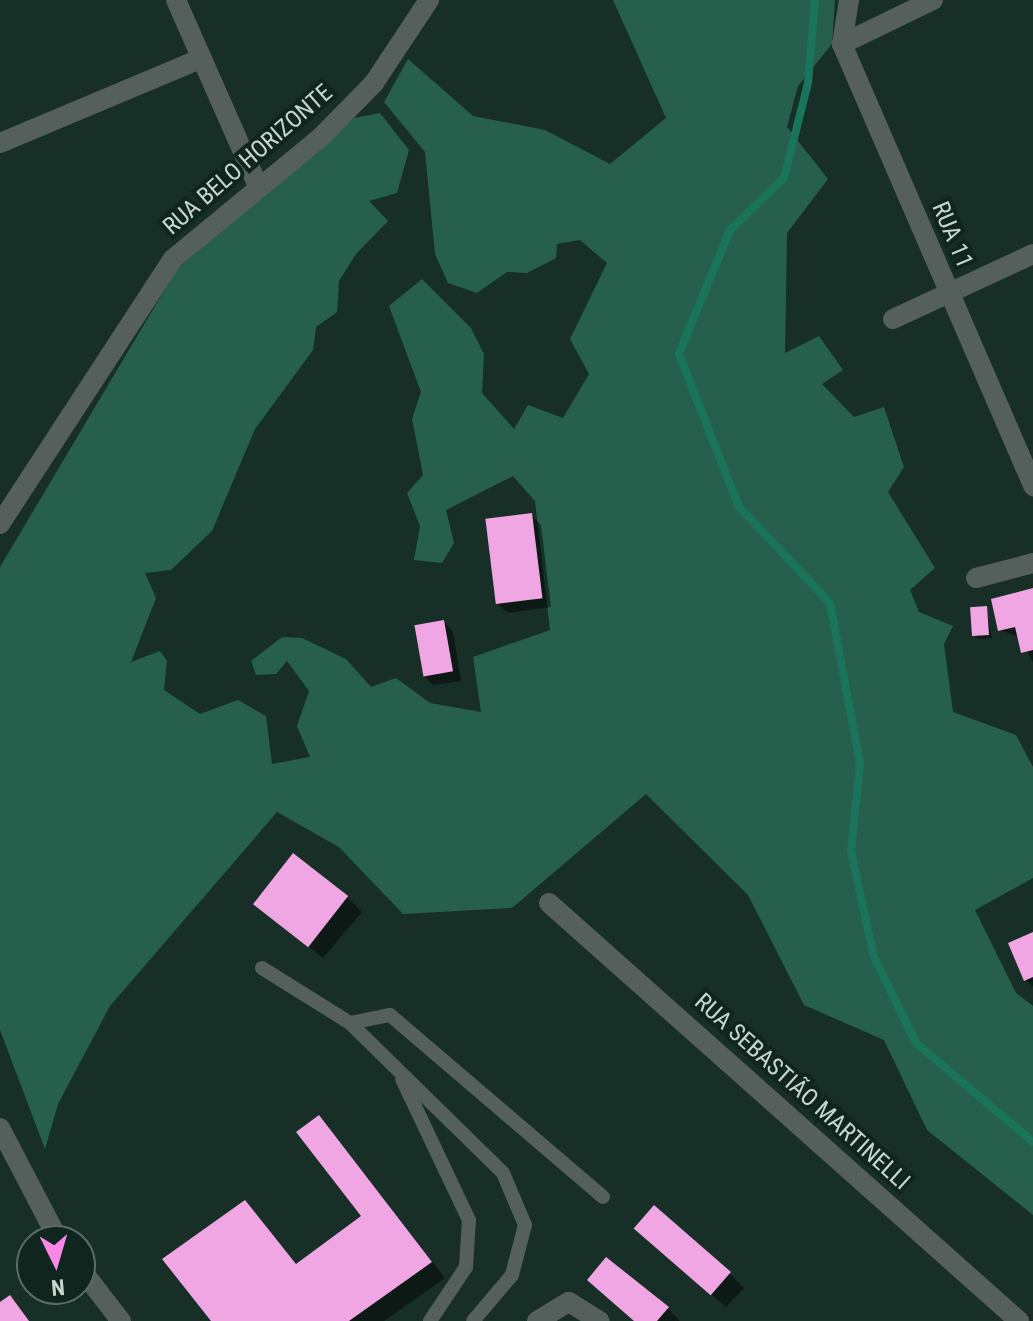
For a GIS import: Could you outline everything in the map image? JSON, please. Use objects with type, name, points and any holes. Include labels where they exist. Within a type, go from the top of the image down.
[{"type":"street","points":[[176,0],[257,184]]},
{"type":"street","name":"RUA BELO HORIZONTE","points":[[0,524],[173,259],[257,184],[321,137],[374,83],[429,0]]},
{"type":"street","points":[[842,44],[849,0]]},
{"type":"street","points":[[842,44],[933,0]]},
{"type":"street","name":"RUA 11","points":[[842,44],[1033,486]]},
{"type":"street","points":[[0,143],[200,59]]},
{"type":"street","points":[[893,319],[1033,254]]},
{"type":"street","points":[[976,578],[1033,563]]},
{"type":"street","name":"RUA SEBASTIÃO MARTINELLI","points":[[549,903],[1019,1321]]},
{"type":"street","points":[[0,1128],[51,1225]]},
{"type":"street","points":[[96,1289],[121,1321]]},
{"type":"street","points":[[537,1321],[569,1302],[600,1321]]},
{"type":"lane","points":[[262,968],[350,1023],[503,1173],[525,1225],[512,1275],[473,1321]]},
{"type":"lane","points":[[350,1023],[390,1015],[603,1197]]},
{"type":"lane","points":[[397,1068],[469,1220],[466,1267],[430,1321]]},
{"type":"green space","points":[[613,0],[835,0],[832,44],[798,86],[787,127],[828,179],[787,233],[785,353],[819,336],[843,370],[822,384],[854,417],[884,407],[904,467],[888,492],[935,568],[910,590],[919,612],[953,626],[944,644],[953,712],[1016,735],[1033,767],[1033,878],[975,910],[1016,993],[1033,1006],[1033,1215],[927,1130],[884,1040],[804,1005],[748,895],[646,794],[512,908],[403,914],[339,847],[277,812],[110,1006],[58,1104],[45,1149],[0,1030],[0,567],[177,269],[354,118],[380,113],[409,150],[397,193],[369,201],[388,221],[356,254],[339,281],[337,312],[316,327],[313,350],[255,429],[212,531],[171,570],[145,573],[156,598],[131,662],[160,651],[167,661],[164,690],[200,714],[238,700],[266,716],[272,764],[310,757],[297,726],[309,691],[287,661],[276,674],[256,675],[251,661],[282,637],[302,638],[346,659],[371,687],[396,678],[430,703],[481,712],[473,657],[550,630],[535,501],[513,476],[446,510],[454,543],[442,563],[414,560],[420,526],[407,493],[423,475],[412,419],[421,392],[389,306],[422,279],[471,328],[484,354],[482,393],[514,429],[528,405],[563,418],[589,374],[570,339],[607,263],[580,240],[557,244],[556,258],[527,273],[507,272],[477,293],[448,283],[435,254],[425,152],[384,102],[408,59],[473,116],[545,130],[610,164],[666,118]]},
{"type":"building","points":[[532,513],[542,598],[496,604],[485,519]]},
{"type":"building","points":[[1033,588],[1033,650],[1021,653],[1015,627],[998,631],[991,599]]},
{"type":"building","points":[[987,606],[989,635],[972,636],[970,607]]},
{"type":"building","points":[[444,620],[453,671],[423,676],[414,625]]},
{"type":"building","points":[[293,853],[348,896],[308,947],[253,904]]},
{"type":"building","points":[[1033,932],[1033,977],[1024,981],[1008,943]]},
{"type":"building","points":[[319,1115],[432,1262],[349,1321],[211,1321],[162,1259],[245,1200],[296,1264],[361,1216],[296,1132]]},
{"type":"building","points":[[654,1205],[731,1272],[711,1295],[634,1228]]},
{"type":"building","points":[[606,1257],[669,1307],[657,1321],[634,1321],[587,1280]]},
{"type":"building","points":[[10,1295],[29,1321],[0,1321],[0,1302]]},
{"type":"waterway","points":[[815,0],[808,83],[784,178],[730,230],[679,354],[739,507],[830,603],[860,763],[851,851],[874,957],[916,1043],[1033,1142]]}]
